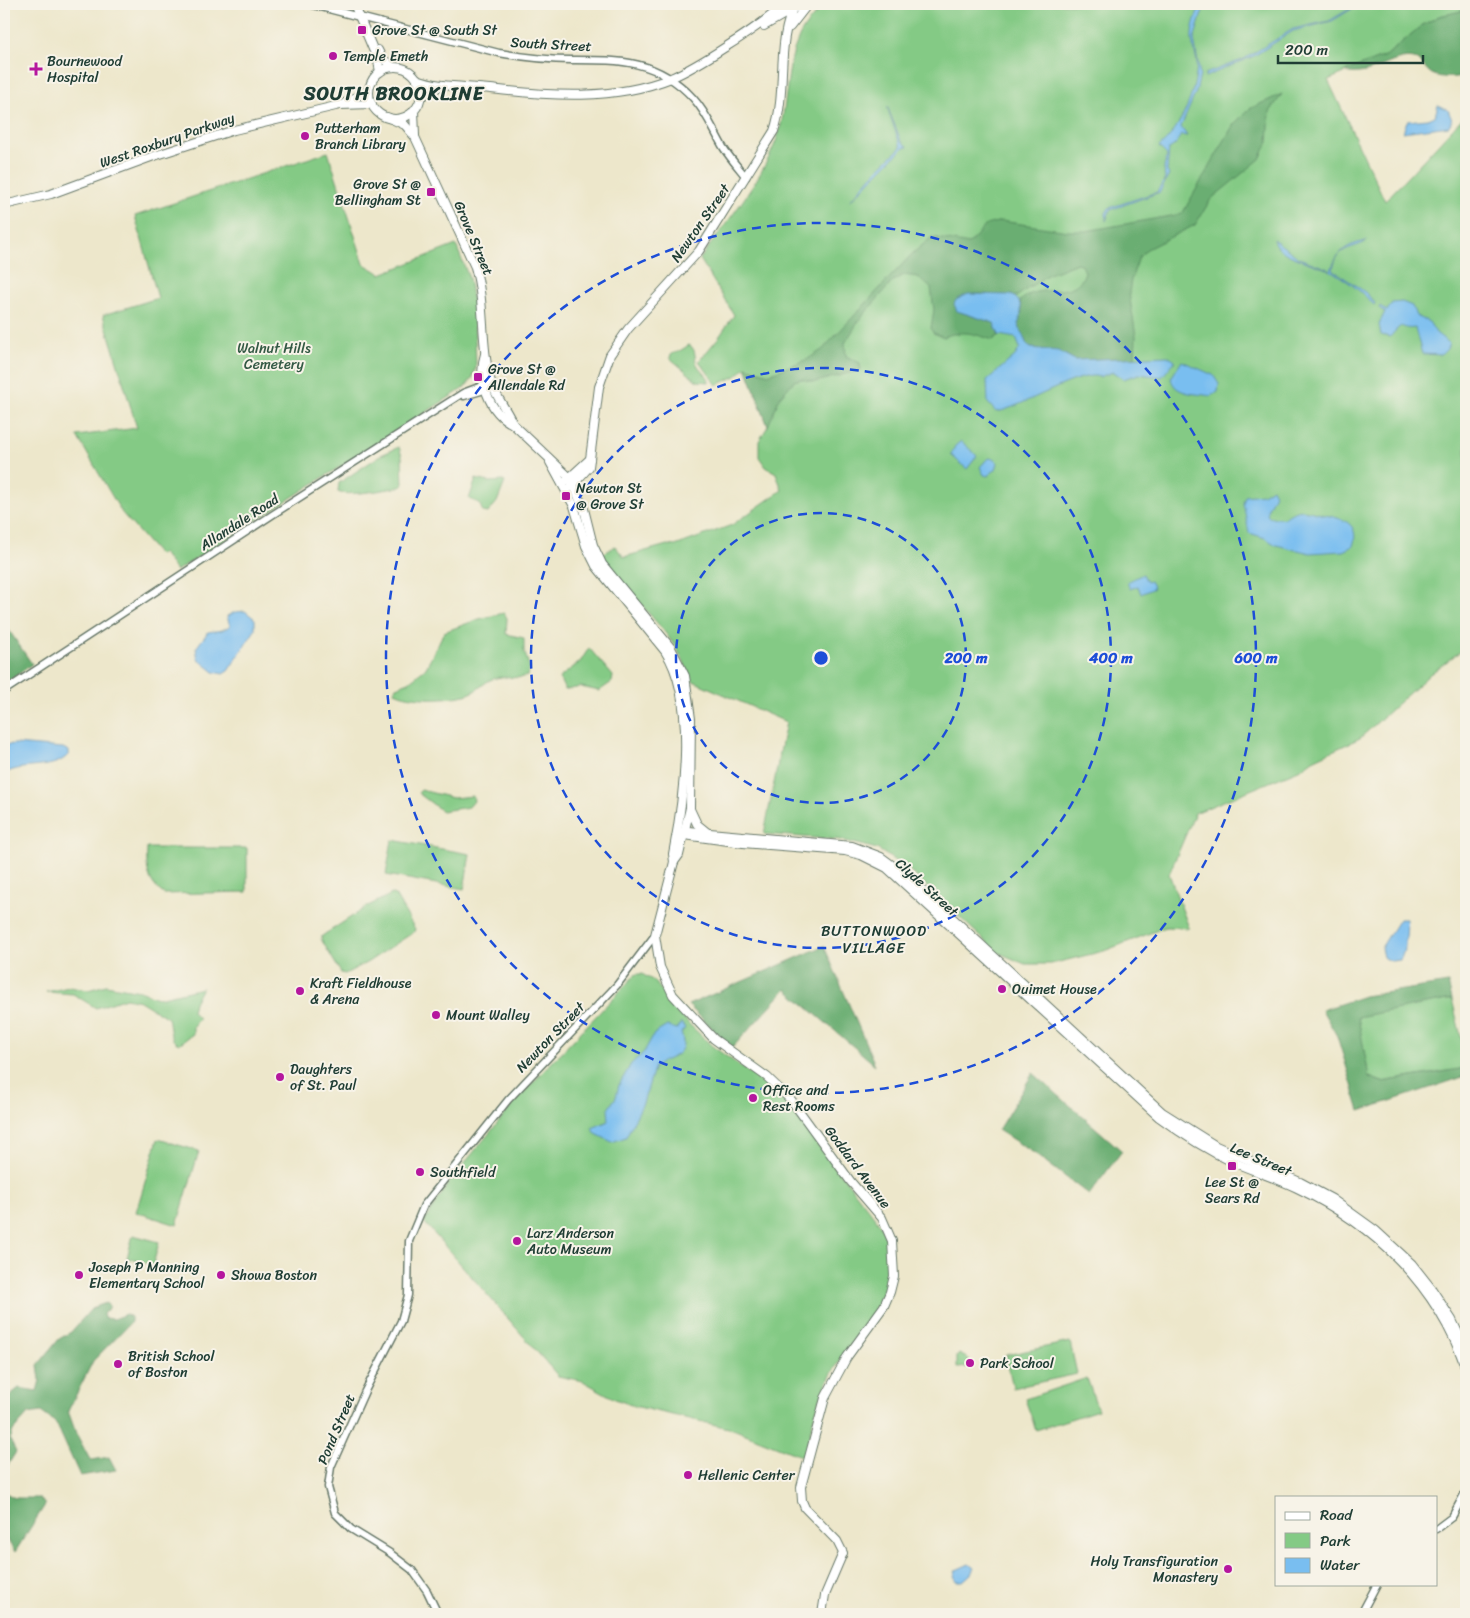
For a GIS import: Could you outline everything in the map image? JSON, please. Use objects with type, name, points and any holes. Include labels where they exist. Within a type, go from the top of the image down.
[{"type":"main road","points":[[354,4],[378,61],[380,72]]},
{"type":"main road","points":[[744,36],[785,4]]},
{"type":"main road","points":[[417,79],[420,97],[414,110],[401,118],[387,117],[372,104],[369,90],[371,83],[380,72],[393,67],[407,69],[417,79],[442,85],[538,95],[572,96],[630,89],[670,78],[802,4]]},
{"type":"main road","name":"Newton Street","points":[[784,43],[794,20],[808,4]]},
{"type":"main road","name":"Newton Street","points":[[568,484],[586,472],[590,459],[598,387],[610,355],[628,329],[699,251],[768,141],[777,122],[784,43],[794,7]]},
{"type":"main road","points":[[362,21],[367,26],[380,56],[393,67]]},
{"type":"main road","points":[[420,97],[442,85]]},
{"type":"main road","name":"West Roxbury Parkway","points":[[340,105],[369,90]]},
{"type":"main road","name":"West Roxbury Parkway","points":[[4,205],[51,194],[151,157],[234,130],[340,105],[372,104]]},
{"type":"main road","name":"Grove Street","points":[[414,110],[415,138]]},
{"type":"main road","name":"Grove Street","points":[[387,117],[405,125],[415,138],[475,267],[482,298],[486,354],[482,364],[487,385],[513,424],[550,462],[568,484]]},
{"type":"main road","name":"Newton Street","points":[[568,484],[584,509],[593,545],[602,564],[671,648],[685,676],[691,719],[690,808],[681,833]]},
{"type":"main road","name":"Newton Street","points":[[568,484],[588,551],[596,566],[666,651],[677,673],[684,714],[680,855],[674,862],[656,935]]},
{"type":"main road","points":[[690,808],[697,824],[710,834]]},
{"type":"main road","name":"Clyde Street","points":[[681,833],[846,845],[881,856],[907,876],[1022,987]]},
{"type":"main road","name":"Clyde Street","points":[[681,833],[762,845],[845,851],[878,862],[903,880],[1022,987]]},
{"type":"main road","name":"Goddard Avenue","points":[[656,935],[660,967],[673,995],[691,1018],[722,1046],[767,1077],[792,1101],[851,1182],[882,1218],[892,1241],[894,1276],[890,1292],[884,1306],[847,1357],[825,1398],[802,1487],[802,1501],[805,1508],[837,1540],[843,1553],[825,1595],[822,1614]]},
{"type":"main road","name":"Lee Street","points":[[1022,987],[1140,1093],[1180,1124],[1222,1149],[1316,1190],[1342,1205],[1376,1230],[1398,1250],[1432,1288],[1452,1320],[1466,1350]]},
{"type":"main road","name":"Lee Street","points":[[1022,987],[1130,1092],[1174,1128],[1219,1155],[1313,1196],[1343,1213],[1378,1240],[1407,1268],[1433,1300],[1454,1336],[1466,1369]]},
{"type":"street","name":"South Street","points":[[309,4],[362,21],[522,58],[618,60],[641,65],[670,78],[700,106],[724,149],[746,177]]},
{"type":"street","name":"Allandale Road","points":[[4,691],[272,515],[471,389],[487,385]]},
{"type":"street","name":"Newton Street","points":[[418,1216],[426,1201],[508,1100],[617,985],[656,935]]},
{"type":"street","name":"Pond Street","points":[[418,1216],[409,1241],[408,1295],[402,1318],[333,1462],[328,1487],[335,1513],[351,1529],[410,1568],[427,1591],[438,1614]]},
{"type":"street","points":[[1438,1528],[1452,1517],[1463,1504],[1466,1491]]},
{"type":"street","points":[[1361,1614],[1376,1586]]},
{"type":"green space","points":[[825,4],[1466,4],[1466,10],[1439,16],[1421,26],[1387,55],[1328,80],[1385,201],[1466,114],[1466,647],[1430,674],[1360,738],[1313,760],[1301,769],[1195,813],[1169,874],[1189,928],[1166,927],[1104,951],[1051,964],[1025,964],[997,952],[908,869],[877,849],[842,840],[764,834],[786,722],[691,680],[684,662],[674,645],[613,571],[603,554],[615,546],[624,557],[667,545],[675,546],[732,525],[782,490],[776,473],[766,467],[759,457],[759,441],[768,426],[746,367],[736,376],[717,385],[699,361],[734,315],[700,259],[752,188],[769,157],[780,128],[794,49],[804,28]]},
{"type":"green space","points":[[1466,10],[1466,76],[1436,76],[1417,60],[1406,58],[1373,70],[1354,73],[1344,72],[1387,55],[1421,26],[1439,16]]},
{"type":"green space","points":[[1282,94],[1270,112],[1268,142],[1260,159],[1211,199],[1195,225],[1147,249],[1139,257],[1131,280],[1129,293],[1136,336],[1135,358],[1075,360],[1064,354],[1031,348],[1027,345],[1018,324],[1022,313],[1020,301],[1034,293],[1065,289],[1077,284],[1085,272],[1082,265],[1077,263],[1047,275],[1016,297],[1012,295],[973,294],[956,300],[960,312],[994,323],[999,335],[993,340],[969,333],[957,333],[944,337],[933,333],[931,328],[934,310],[931,288],[918,277],[904,275],[893,281],[860,319],[845,343],[846,356],[860,363],[861,370],[815,382],[801,379],[794,381],[780,397],[768,426],[746,367],[769,374],[808,359],[822,350],[912,254],[932,237],[969,244],[986,225],[1001,221],[1068,231],[1086,231],[1182,214],[1234,124],[1249,109]]},
{"type":"green space","name":"Walnut Hills Cemetery","points":[[328,152],[364,264],[381,274],[456,245],[469,278],[474,309],[476,367],[472,379],[464,388],[176,571],[163,553],[159,555],[122,513],[77,436],[137,428],[103,315],[158,298],[135,216]]},
{"type":"green space","points":[[689,345],[694,349],[698,366],[707,376],[709,382],[697,381],[670,358],[671,354]]},
{"type":"green space","points":[[399,447],[402,456],[403,486],[380,491],[350,494],[338,492],[339,483],[381,455]]},
{"type":"green space","points":[[476,479],[489,482],[505,482],[497,502],[488,513],[483,512],[479,503],[469,499]]},
{"type":"green space","points":[[504,613],[507,618],[506,634],[524,638],[524,651],[530,668],[527,676],[493,679],[473,692],[456,697],[421,698],[394,691],[396,687],[409,682],[426,668],[444,632],[479,619]]},
{"type":"green space","points":[[4,623],[32,664],[4,685]]},
{"type":"green space","points":[[589,648],[613,676],[612,682],[599,691],[581,687],[565,690],[559,678],[580,662]]},
{"type":"green space","points":[[421,790],[453,798],[473,796],[474,801],[469,807],[442,811],[418,793]]},
{"type":"green space","points":[[392,840],[470,854],[464,889],[386,875]]},
{"type":"green space","points":[[147,848],[247,848],[247,892],[164,894],[158,890],[151,880],[147,862]]},
{"type":"green space","points":[[392,894],[395,895],[415,929],[414,932],[368,962],[345,974],[341,973],[321,939],[322,936],[368,906]]},
{"type":"green space","points":[[824,946],[875,1065],[786,989],[732,1048],[688,1005]]},
{"type":"green space","points":[[636,974],[642,974],[654,981],[689,1024],[712,1046],[765,1084],[785,1102],[876,1219],[887,1242],[890,1263],[887,1284],[878,1304],[839,1361],[828,1381],[816,1410],[803,1457],[733,1429],[634,1406],[615,1399],[583,1381],[558,1376],[424,1222],[449,1182],[520,1096]]},
{"type":"green space","points":[[1448,983],[1452,999],[1358,1017],[1369,1077],[1382,1082],[1466,1068],[1466,1076],[1360,1111],[1337,1036],[1322,1010],[1364,996]]},
{"type":"green space","points":[[106,985],[140,991],[158,998],[202,988],[194,1002],[192,1012],[199,1018],[193,1026],[193,1034],[179,1044],[175,1042],[171,1036],[168,1018],[140,1001],[126,998],[96,1008],[73,994],[46,992],[69,987],[88,990]]},
{"type":"green space","points":[[1452,999],[1466,1058],[1466,1068],[1382,1082],[1369,1077],[1357,1016]]},
{"type":"green space","points":[[1033,1073],[1122,1151],[1089,1195],[1037,1155],[998,1130]]},
{"type":"green space","points":[[158,1139],[199,1151],[177,1225],[136,1212]]},
{"type":"green space","points":[[133,1235],[159,1242],[153,1265],[127,1258]]},
{"type":"green space","points":[[106,1303],[110,1307],[103,1314],[104,1318],[113,1319],[126,1314],[131,1317],[131,1322],[93,1361],[68,1411],[76,1433],[89,1458],[92,1460],[109,1457],[116,1470],[80,1476],[56,1423],[41,1412],[28,1414],[13,1431],[10,1440],[16,1452],[4,1471],[4,1404],[6,1398],[19,1388],[37,1391],[40,1380],[38,1365],[59,1339],[71,1332],[92,1308]]},
{"type":"green space","points":[[1070,1342],[1077,1374],[1013,1388],[1006,1355]]},
{"type":"green space","points":[[959,1354],[969,1359],[971,1367],[957,1368],[957,1356]]},
{"type":"green space","points":[[1087,1378],[1098,1410],[1036,1430],[1025,1399]]},
{"type":"green space","points":[[4,1492],[15,1498],[40,1498],[45,1505],[15,1552],[8,1541],[4,1540]]},
{"type":"water","points":[[1203,4],[1205,4],[1194,39],[1200,75],[1196,92],[1181,127],[1187,136],[1181,135],[1175,145],[1169,149],[1167,171],[1169,175],[1160,192],[1110,210],[1106,221],[1106,213],[1109,208],[1157,192],[1165,179],[1164,168],[1167,155],[1159,147],[1180,120],[1194,86],[1197,64],[1192,31],[1196,16]]},
{"type":"water","points":[[1360,4],[1332,21],[1293,31],[1254,56],[1205,77],[1205,74],[1244,59],[1293,29],[1329,21]]},
{"type":"water","points":[[1438,105],[1448,110],[1452,120],[1449,126],[1403,132],[1407,121],[1428,119],[1435,116]]},
{"type":"water","points":[[887,106],[901,141],[908,147],[903,148],[849,202],[871,176],[901,147]]},
{"type":"water","points":[[1273,239],[1299,258],[1331,270],[1337,257],[1341,252],[1349,246],[1368,240],[1342,252],[1335,262],[1333,270],[1365,292],[1375,303],[1374,305],[1360,291],[1339,275],[1282,251]]},
{"type":"water","points":[[968,294],[1012,295],[1016,298],[1021,308],[1018,324],[1027,345],[1031,348],[1058,351],[1075,360],[1168,356],[1175,361],[1162,377],[1139,374],[1123,379],[1113,372],[1099,377],[1091,376],[1065,384],[1020,404],[996,412],[988,403],[987,380],[1015,356],[1020,348],[1016,338],[999,335],[994,323],[957,311],[954,304],[956,300]]},
{"type":"water","points":[[1402,302],[1412,306],[1416,316],[1429,322],[1436,333],[1449,343],[1447,349],[1441,355],[1422,354],[1415,328],[1400,327],[1390,337],[1381,335],[1379,324],[1385,312],[1379,308],[1380,306],[1387,311],[1392,303]]},
{"type":"water","points":[[1182,361],[1213,375],[1219,384],[1218,392],[1210,396],[1187,393],[1177,388],[1171,378]]},
{"type":"water","points":[[961,441],[977,456],[967,469],[951,455],[955,446]]},
{"type":"water","points":[[988,458],[995,459],[998,463],[996,469],[988,476],[984,475],[980,467]]},
{"type":"water","points":[[1272,488],[1275,494],[1267,510],[1268,516],[1283,518],[1302,510],[1338,518],[1345,521],[1354,530],[1353,546],[1343,551],[1310,553],[1276,545],[1265,538],[1249,533],[1243,503],[1245,496],[1263,494]]},
{"type":"water","points":[[1143,574],[1147,582],[1150,581],[1154,588],[1141,594],[1138,586],[1130,589],[1127,582]]},
{"type":"water","points":[[245,611],[255,619],[255,630],[228,671],[223,674],[214,672],[198,659],[196,648],[208,632],[222,630],[230,626],[227,616],[235,612]]},
{"type":"water","points":[[15,744],[63,748],[69,751],[69,754],[63,760],[55,763],[20,768],[4,774],[4,745]]},
{"type":"water","points":[[1399,919],[1406,919],[1405,946],[1400,960],[1391,961],[1383,957],[1381,948]]},
{"type":"water","points":[[681,1023],[685,1028],[681,1033],[683,1041],[680,1052],[655,1066],[643,1103],[626,1137],[612,1142],[596,1134],[592,1128],[609,1121],[608,1109],[616,1097],[619,1085],[631,1064],[644,1052],[654,1034],[667,1026],[677,1029]]},
{"type":"water","points":[[969,1564],[974,1568],[971,1574],[963,1581],[957,1581],[954,1576],[956,1570]]},
{"type":"place","name":"Grove St @ South St","points":[[362,30]]},
{"type":"place","name":"Temple Emeth","points":[[333,56]]},
{"type":"place","name":"Bournewood Hospital","points":[[36,69]]},
{"type":"place","name":"Putterham Branch Library","points":[[305,136]]},
{"type":"place","name":"Grove St @ Bellingham St","points":[[431,192]]},
{"type":"place","name":"Grove St @ Allendale Rd","points":[[478,377]]},
{"type":"place","name":"Newton St @ Grove St","points":[[566,496]]},
{"type":"place","name":"Ouimet House","points":[[1002,989]]},
{"type":"place","name":"Kraft Fieldhouse & Arena","points":[[300,991]]},
{"type":"place","name":"Mount Walley","points":[[436,1015]]},
{"type":"place","name":"Daughters of St. Paul","points":[[280,1077]]},
{"type":"place","name":"Office and Rest Rooms","points":[[753,1098]]},
{"type":"place","name":"Lee St @ Sears Rd","points":[[1232,1166]]},
{"type":"place","name":"Southfield","points":[[420,1172]]},
{"type":"place","name":"Larz Anderson Auto Museum","points":[[517,1241]]},
{"type":"place","name":"Joseph P Manning Elementary School","points":[[79,1275]]},
{"type":"place","name":"Showa Boston","points":[[221,1275]]},
{"type":"place","name":"Park School","points":[[970,1363]]},
{"type":"place","name":"British School of Boston","points":[[118,1364]]},
{"type":"place","name":"Hellenic Center","points":[[688,1475]]},
{"type":"place","name":"Holy Transfiguration Monastery","points":[[1228,1569]]},
{"type":"district","name":"SOUTH BROOKLINE","points":[[394,93]]},
{"type":"district","name":"BUTTONWOOD VILLAGE","points":[[874,940]]}]
